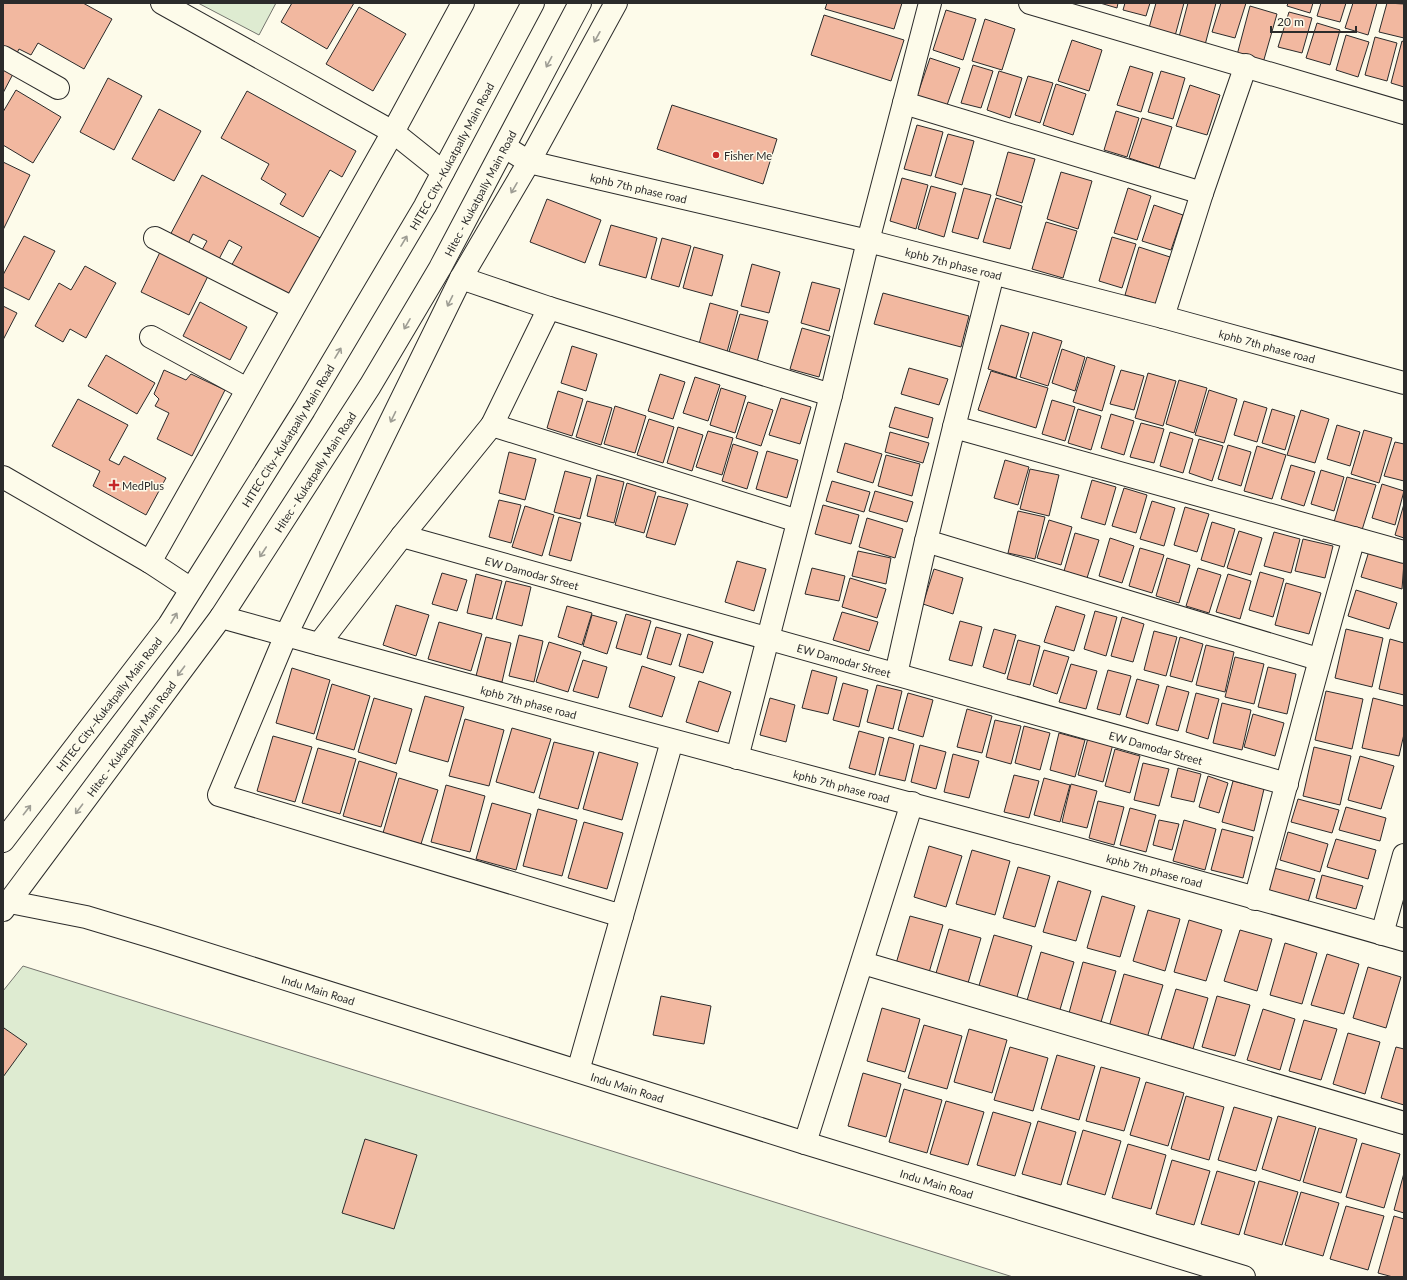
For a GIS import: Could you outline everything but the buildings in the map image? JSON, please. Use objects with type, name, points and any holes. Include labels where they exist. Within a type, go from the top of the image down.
[{"type":"street","points":[[162,3],[393,132],[443,172]]},
{"type":"street","points":[[150,562],[393,132],[463,3]]},
{"type":"street","name":"HITEC City–Kukatpally Main Road","points":[[3,841],[169,626],[304,410],[425,206],[532,3]]},
{"type":"street","name":"Hitec - Kukatpally Main Road","points":[[6,906],[221,617],[370,386],[440,268],[580,3]]},
{"type":"street","points":[[616,3],[529,162],[461,278],[286,635],[219,795],[622,916]]},
{"type":"street","points":[[737,758],[831,396],[868,241],[930,3]]},
{"type":"street","points":[[1030,3],[1073,8],[1246,65],[1404,113]]},
{"type":"street","points":[[3,57],[58,88]]},
{"type":"street","points":[[1163,317],[1202,193],[1246,65]]},
{"type":"street","points":[[904,103],[1202,193]]},
{"type":"street","name":"kphb 7th phase road","points":[[505,147],[529,162],[868,241],[1163,317],[1404,383]]},
{"type":"street","points":[[155,238],[293,308]]},
{"type":"street","points":[[896,674],[926,541],[994,274]]},
{"type":"street","points":[[461,278],[549,308],[831,396]]},
{"type":"street","points":[[319,644],[402,536],[492,424],[549,308]]},
{"type":"street","points":[[151,337],[247,390]]},
{"type":"street","points":[[492,424],[798,521]]},
{"type":"street","points":[[954,427],[1404,552]]},
{"type":"street","points":[[3,477],[150,562],[191,589]]},
{"type":"street","name":"EW Damodar Street","points":[[402,536],[1287,784]]},
{"type":"street","points":[[1255,899],[1287,784],[1318,659],[1354,538]]},
{"type":"street","points":[[926,541],[1318,659]]},
{"type":"street","name":"kphb 7th phase road","points":[[221,617],[672,741],[912,803],[1404,940]]},
{"type":"street","points":[[578,1071],[672,741]]},
{"type":"street","points":[[805,1143],[863,963],[912,803]]},
{"type":"street","points":[[1382,934],[1404,855]]},
{"type":"street","name":"Indu Main Road","points":[[6,906],[86,917],[805,1143],[1244,1277]]},
{"type":"street","points":[[863,963],[1404,1123]]},
{"type":"green space","points":[[198,3],[276,3],[259,35]]},
{"type":"green space","points":[[23,966],[1013,1277],[3,1277],[3,991]]},
{"type":"place","name":"Fisher Me","points":[[716,155]]},
{"type":"place","name":"MedPlus","points":[[114,485]]}]
